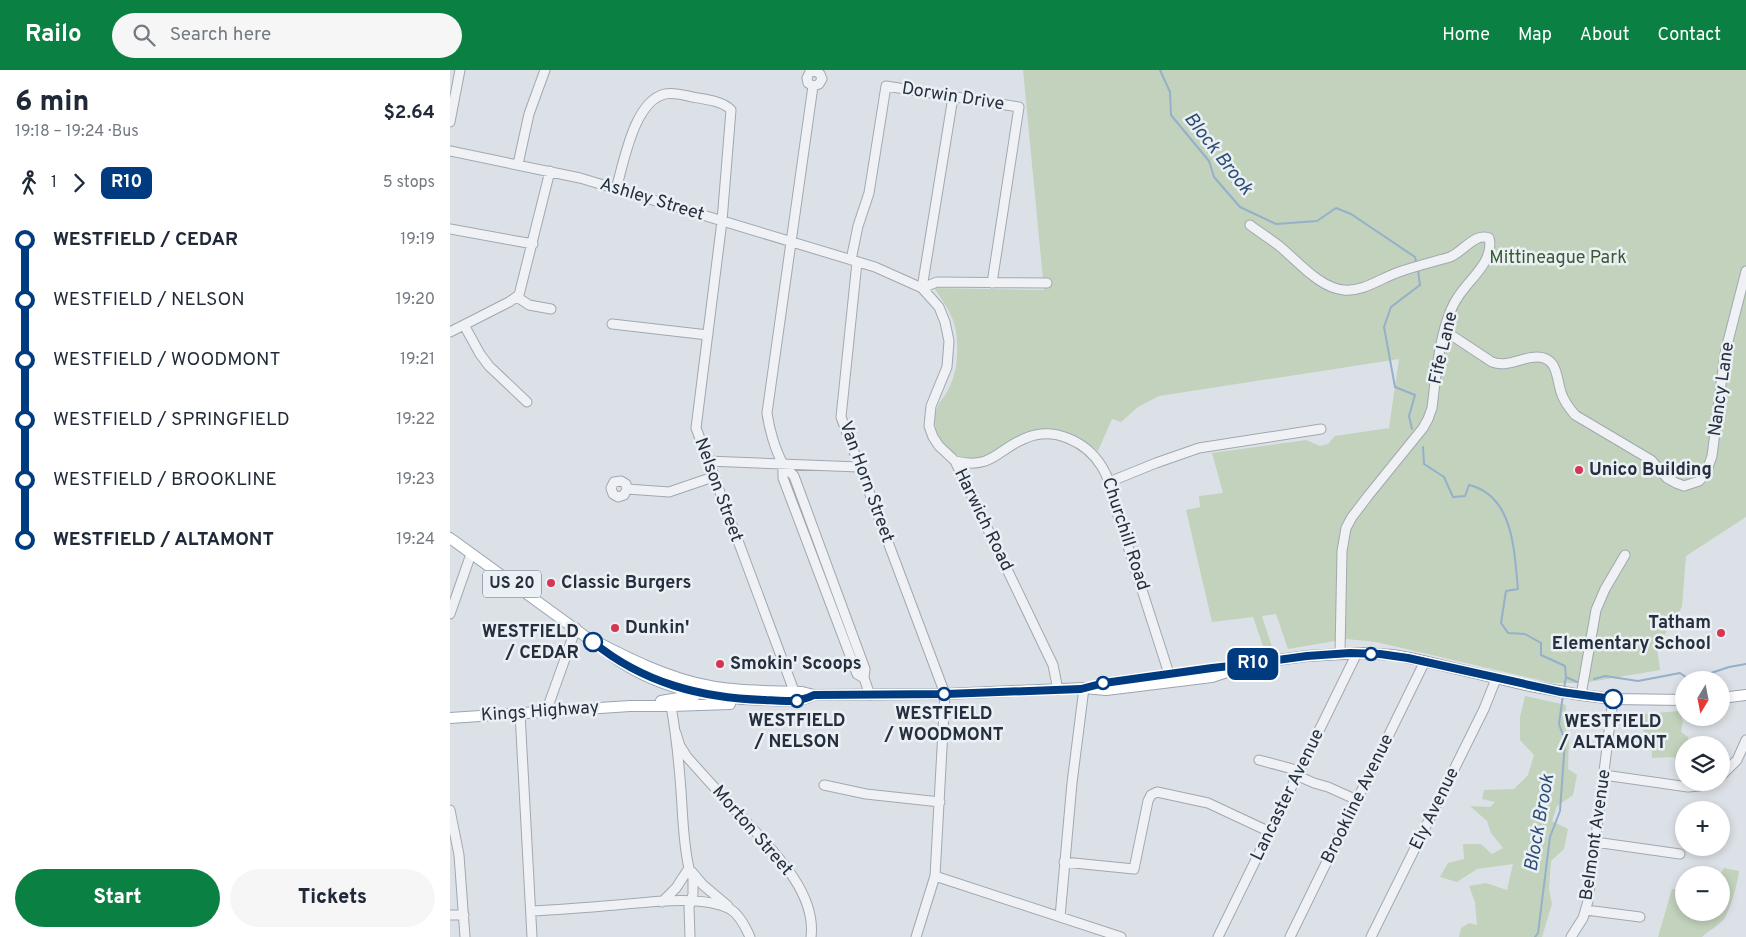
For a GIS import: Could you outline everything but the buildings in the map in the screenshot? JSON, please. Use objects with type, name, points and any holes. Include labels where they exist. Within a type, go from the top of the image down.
[{"type":"main road","name":"US 20","points":[[450,538],[576,628],[615,659],[648,677],[677,688],[702,694],[750,700],[802,701],[814,695]]},
{"type":"main road","name":"US 20","points":[[589,638],[643,665],[694,683],[733,689],[802,692],[814,695],[946,694],[1084,688],[1104,683],[1212,677],[1248,664],[1340,653],[1393,655],[1564,693],[1613,699],[1675,700]]},
{"type":"main road","points":[[648,677],[662,688],[670,703]]},
{"type":"main road","name":"Kings Highway","points":[[670,703],[702,694]]},
{"type":"main road","points":[[1730,697],[1746,695]]},
{"type":"main road","name":"Kings Highway","points":[[450,718],[670,703],[733,704],[750,700]]},
{"type":"street","points":[[450,122],[460,70]]},
{"type":"street","points":[[518,164],[530,114],[545,70]]},
{"type":"street","points":[[813,86],[767,413],[768,426],[783,464],[794,476],[865,669],[864,678],[870,695]]},
{"type":"street","name":"Dorwin Drive","points":[[854,261],[858,226],[869,193],[886,86],[1020,107],[992,283]]},
{"type":"street","name":"Nelson Street","points":[[616,189],[637,122],[643,110],[652,100],[671,93],[719,103],[730,108],[732,113],[724,177],[722,221],[696,428],[794,692]]},
{"type":"street","points":[[922,288],[952,97]]},
{"type":"street","name":"Ashley Street","points":[[450,151],[550,171],[854,261]]},
{"type":"street","points":[[450,332],[517,298],[522,290],[550,171]]},
{"type":"street","name":"Fife Lane","points":[[1250,225],[1310,273],[1330,286],[1344,290],[1361,288],[1392,274],[1450,257],[1478,238],[1487,237],[1491,245],[1489,254],[1458,296],[1446,320],[1432,408],[1428,420],[1411,445],[1363,503],[1346,528],[1342,552],[1340,653]]},
{"type":"street","points":[[450,229],[533,244]]},
{"type":"street","name":"Harwich Road","points":[[854,261],[891,273],[922,288],[939,307],[947,328],[949,341],[947,367],[931,406],[929,426],[939,446],[955,462],[1053,666],[1058,690]]},
{"type":"street","name":"Van Horn Street","points":[[854,261],[840,412],[946,694]]},
{"type":"street","name":"Nancy Lane","points":[[1445,331],[1498,365],[1506,365],[1534,357],[1546,359],[1554,366],[1562,395],[1575,415],[1651,460],[1667,478],[1684,486],[1699,481],[1703,477],[1712,456],[1725,353],[1746,272]]},
{"type":"street","points":[[922,288],[937,282],[1047,283]]},
{"type":"street","points":[[517,298],[530,305],[551,309]]},
{"type":"street","points":[[612,324],[708,335]]},
{"type":"street","points":[[464,325],[489,366],[527,402]]},
{"type":"street","points":[[1109,482],[1199,448],[1322,429]]},
{"type":"street","name":"Churchill Road","points":[[955,462],[974,464],[984,462],[1029,436],[1046,434],[1060,436],[1077,442],[1092,454],[1103,468],[1109,482],[1170,678]]},
{"type":"street","points":[[707,461],[860,467]]},
{"type":"street","points":[[783,464],[783,478],[808,545],[857,674],[864,678]]},
{"type":"street","points":[[627,489],[669,492],[713,476]]},
{"type":"street","points":[[808,545],[818,540]]},
{"type":"street","points":[[450,614],[471,554]]},
{"type":"street","points":[[1581,695],[1596,610],[1605,589],[1624,555]]},
{"type":"street","points":[[833,611],[843,608]]},
{"type":"street","points":[[546,712],[576,628]]},
{"type":"street","name":"Lancaster Avenue","points":[[1218,937],[1357,654]]},
{"type":"street","name":"Brookline Avenue","points":[[1290,937],[1425,661]]},
{"type":"street","name":"Ely Avenue","points":[[1371,937],[1484,709],[1496,678]]},
{"type":"street","points":[[1060,916],[1064,862],[1084,688]]},
{"type":"street","points":[[916,937],[935,876],[946,694]]},
{"type":"street","name":"Belmont Avenue","points":[[1571,937],[1586,910],[1613,699]]},
{"type":"street","points":[[670,703],[676,733],[685,849],[691,870],[693,894],[690,901],[690,937]]},
{"type":"street","points":[[520,713],[532,937]]},
{"type":"street","name":"Morton Street","points":[[676,733],[680,746],[687,757],[790,873],[809,909],[812,923],[811,937]]},
{"type":"street","points":[[1730,767],[1737,760],[1746,740]]},
{"type":"street","points":[[1258,760],[1299,774],[1314,783],[1357,800]]},
{"type":"street","points":[[1604,775],[1675,785]]},
{"type":"street","points":[[824,785],[866,794],[940,802]]},
{"type":"street","points":[[1064,862],[1134,869],[1148,801],[1154,793],[1169,794],[1208,803],[1270,832]]},
{"type":"street","points":[[450,810],[458,846],[465,937]]},
{"type":"street","points":[[1595,842],[1675,853]]},
{"type":"street","points":[[662,902],[691,870]]},
{"type":"street","points":[[691,870],[732,910],[750,937]]},
{"type":"street","points":[[935,876],[1121,937]]},
{"type":"street","points":[[531,911],[690,901],[713,903],[732,910]]},
{"type":"street","points":[[1586,910],[1640,917]]},
{"type":"street","points":[[450,915],[464,915]]},
{"type":"green space","name":"Mittineague Park","points":[[1023,70],[1746,70],[1746,517],[1686,556],[1682,607],[1657,647],[1660,670],[1583,683],[1552,683],[1376,642],[1347,639],[1288,649],[1276,614],[1262,616],[1273,650],[1265,652],[1253,617],[1212,622],[1186,510],[1200,507],[1199,496],[1223,493],[1212,453],[1306,440],[1320,446],[1328,444],[1335,436],[1389,428],[1399,359],[1159,396],[1138,407],[1121,422],[1112,419],[1098,451],[1077,438],[1055,431],[1043,430],[1020,435],[1007,442],[996,452],[982,458],[964,458],[949,450],[938,434],[935,415],[954,374],[957,360],[957,335],[953,319],[934,288],[1044,290]]},
{"type":"green space","points":[[1525,696],[1566,705],[1565,726],[1569,741],[1568,769],[1577,775],[1573,795],[1557,806],[1552,821],[1568,829],[1564,849],[1551,861],[1549,889],[1552,904],[1542,937],[1459,937],[1461,928],[1469,923],[1477,925],[1475,902],[1469,886],[1486,883],[1507,890],[1513,864],[1477,869],[1457,882],[1440,877],[1448,863],[1464,859],[1463,844],[1481,844],[1492,854],[1503,848],[1491,833],[1487,821],[1470,806],[1490,807],[1495,802],[1482,799],[1484,790],[1514,789],[1528,775],[1534,755],[1520,740],[1520,717]]},
{"type":"green space","points":[[1675,711],[1675,726],[1682,726],[1681,732],[1687,736],[1675,736],[1675,759],[1674,757],[1652,758],[1651,737],[1643,731],[1644,714]]},
{"type":"green space","points":[[1730,869],[1739,871],[1730,905]]},
{"type":"green space","points":[[1672,889],[1675,889],[1675,921],[1723,921],[1702,937],[1658,937]]},
{"type":"waterway","name":"Block Brook","points":[[1160,70],[1170,92],[1171,115],[1209,161],[1214,177],[1240,207],[1276,224],[1317,221],[1336,208],[1351,214],[1415,257],[1416,262]]},
{"type":"waterway","name":"Block Brook","points":[[1412,429],[1409,416],[1415,395],[1395,387],[1384,327],[1391,307],[1420,285],[1418,270]]},
{"type":"waterway","name":"Block Brook","points":[[1423,447],[1424,464],[1444,477],[1453,497],[1465,496],[1469,485],[1484,491],[1495,501],[1503,513],[1513,542],[1518,589],[1506,591],[1501,623],[1508,633],[1525,634],[1541,643],[1541,655],[1565,666],[1564,688]]},
{"type":"waterway","points":[[1594,679],[1605,676],[1638,681],[1680,673],[1690,680],[1729,667],[1746,664]]},
{"type":"waterway","points":[[1566,677],[1577,682]]},
{"type":"waterway","name":"Block Brook","points":[[1535,937],[1538,933],[1550,837],[1560,811],[1565,741],[1559,724],[1563,695]]},
{"type":"bus line","name":"R10","points":[[593,642],[625,665],[661,682],[702,694],[746,700],[802,701],[814,695],[946,694],[1081,689],[1104,683],[1212,668],[1345,653],[1400,656],[1561,692],[1613,699]]},
{"type":"place","name":"Unico Building","points":[[1579,470]]},
{"type":"place","name":"Classic Burgers","points":[[551,583]]},
{"type":"place","name":"Dunkin'","points":[[615,628]]},
{"type":"place","name":"Tatham Elementary School","points":[[1721,633]]},
{"type":"place","name":"WESTFIELD / CEDAR","points":[[593,642]]},
{"type":"place","name":"Smokin' Scoops","points":[[720,664]]},
{"type":"place","name":"WESTFIELD / WOODMONT","points":[[944,694]]},
{"type":"place","name":"WESTFIELD / ALTAMONT","points":[[1613,699]]},
{"type":"place","name":"WESTFIELD / NELSON","points":[[797,701]]}]
